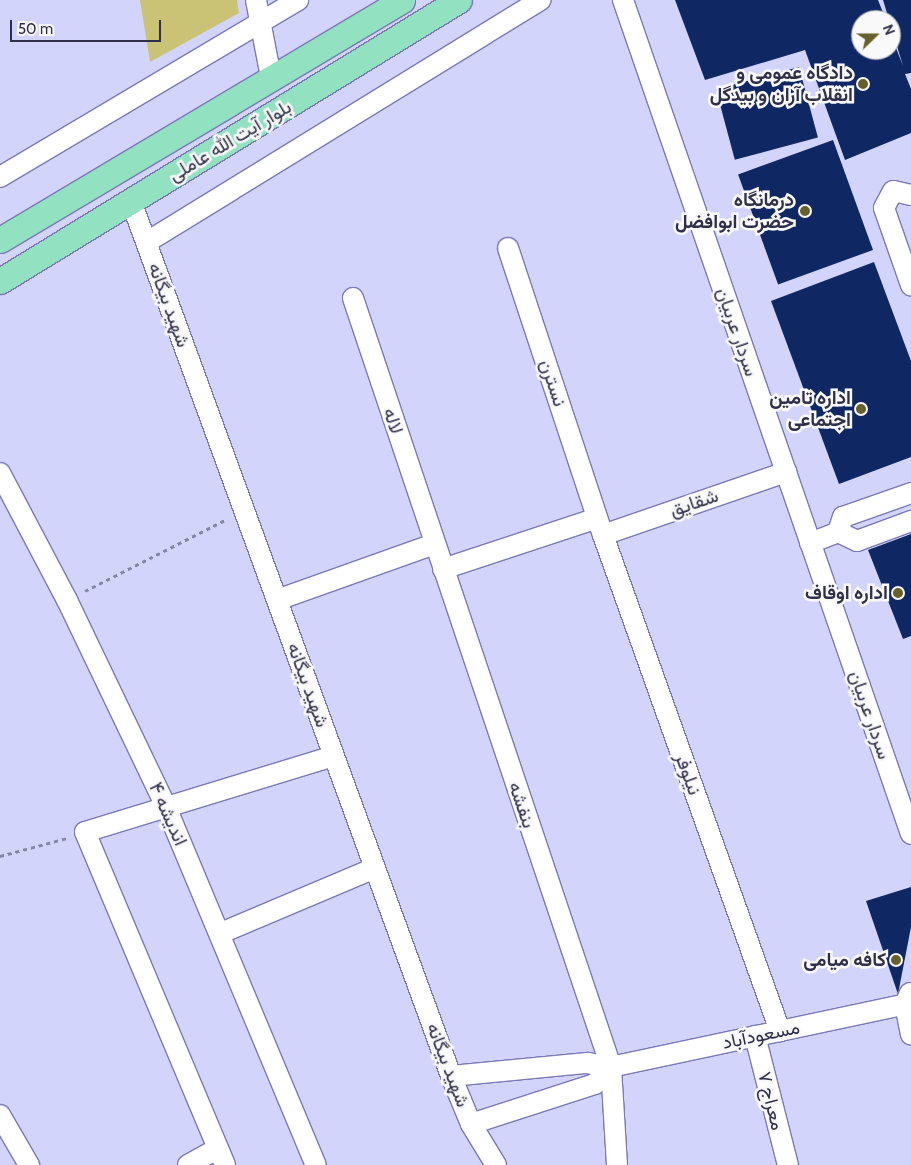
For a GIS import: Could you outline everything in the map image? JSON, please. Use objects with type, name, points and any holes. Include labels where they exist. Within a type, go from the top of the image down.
[{"type":"main road","name":"بلوار آیت‌ الله عاملی","points":[[0,240],[270,77],[402,0]]},
{"type":"main road","name":"بلوار آیت‌ الله عاملی","points":[[0,281],[459,0]]},
{"type":"street","points":[[256,0],[270,77]]},
{"type":"street","points":[[0,177],[298,0]]},
{"type":"street","points":[[147,242],[541,0]]},
{"type":"street","name":"سردار عربیان","points":[[622,0],[911,834]]},
{"type":"street","points":[[911,196],[893,191],[884,208],[911,285]]},
{"type":"street","name":"شهید بیگانه","points":[[131,201],[451,1076],[472,1124],[496,1165]]},
{"type":"street","name":"نسترن","points":[[508,248],[600,526]]},
{"type":"street","name":"لاله","points":[[353,298],[434,544]]},
{"type":"street","name":"شقایق","points":[[442,569],[786,472]]},
{"type":"street","name":"اندیشه ۴","points":[[2,484],[67,600],[166,806],[221,933],[316,1165]]},
{"type":"street","points":[[838,532],[843,517],[911,493]]},
{"type":"street","points":[[810,543],[838,532],[857,541],[911,521]]},
{"type":"street","name":"نیلوفر","points":[[600,526],[780,1031]]},
{"type":"street","points":[[277,600],[434,544]]},
{"type":"street","name":"بنفشه","points":[[434,544],[611,1067],[616,1165]]},
{"type":"street","points":[[188,1165],[221,1157],[85,832],[334,756]]},
{"type":"street","points":[[221,933],[375,868]]},
{"type":"street","points":[[909,999],[911,1034]]},
{"type":"street","name":"مسعودآباد","points":[[451,1076],[587,1063],[611,1067],[780,1031],[909,999]]},
{"type":"street","name":"معراج ۷","points":[[755,1036],[788,1165]]},
{"type":"street","points":[[472,1124],[595,1084],[611,1067]]},
{"type":"street","points":[[0,1115],[29,1165]]},
{"type":"path","points":[[67,600],[244,510]]},
{"type":"path","points":[[0,856],[85,832]]},
{"type":"shaded area","points":[[140,0],[237,0],[239,13],[150,62]]},
{"type":"building","name":"دادگاه عمومی و انقلاب آران و بیدگل","points":[[675,0],[878,0],[882,10],[851,10],[851,60],[901,60],[903,66],[901,59],[901,10],[886,10],[883,0],[911,0],[911,73],[905,74],[911,89],[911,133],[845,160],[805,50],[705,80]]},
{"type":"building","points":[[799,67],[818,138],[735,160],[716,89]]},
{"type":"building","name":"درمانگاه حضرت ابوافضل","points":[[833,140],[873,250],[778,284],[738,175]]},
{"type":"building","name":"اداره تامین اجتماعی","points":[[874,262],[911,361],[911,457],[839,484],[771,301]]},
{"type":"building","name":"اداره اوقاف","points":[[911,534],[911,636],[903,639],[868,550]]},
{"type":"building","name":"کافه میامی","points":[[911,887],[911,927],[898,994],[866,901]]},
{"type":"place","name":"دادگاه عمومی و انقلاب آران و بیدگل","points":[[863,84]]},
{"type":"place","name":"درمانگاه حضرت ابوافضل","points":[[805,211]]},
{"type":"place","name":"اداره تامین اجتماعی","points":[[861,409]]},
{"type":"place","name":"اداره اوقاف","points":[[898,593]]},
{"type":"place","name":"کافه میامی","points":[[896,960]]}]
